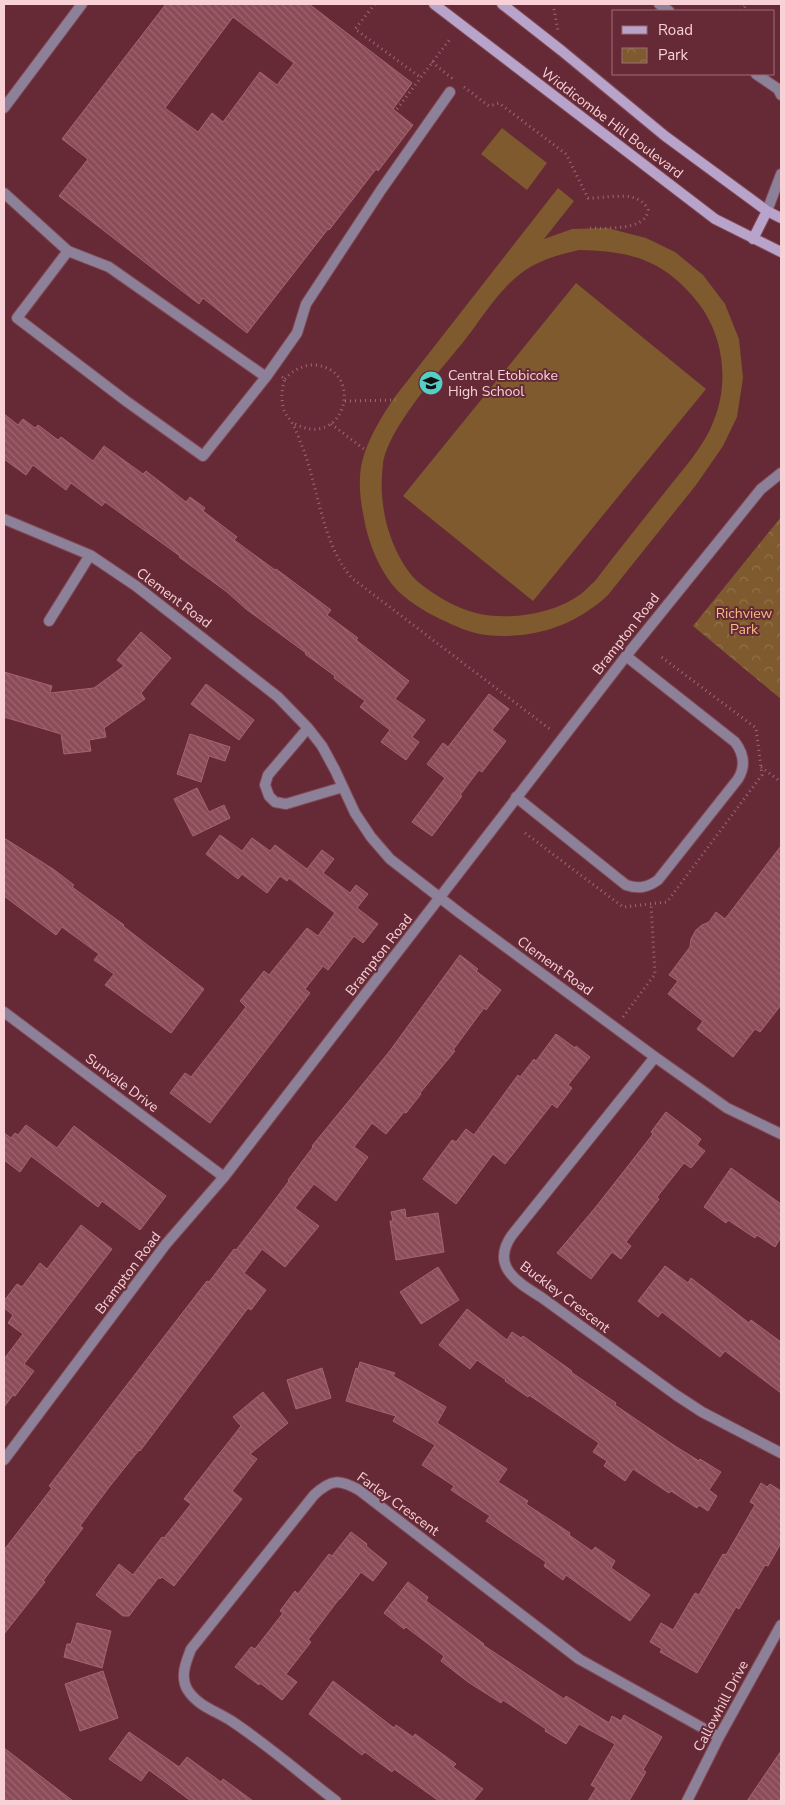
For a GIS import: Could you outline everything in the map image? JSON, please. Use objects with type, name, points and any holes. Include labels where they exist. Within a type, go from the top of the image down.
[{"type":"street","points":[[4,108],[82,4]]},
{"type":"street","name":"Widdicombe Hill Boulevard","points":[[434,4],[715,219],[781,252]]},
{"type":"street","name":"Widdicombe Hill Boulevard","points":[[502,4],[665,136],[767,211],[781,218]]},
{"type":"street","points":[[757,75],[778,89],[781,95]]},
{"type":"street","points":[[68,251],[17,318],[126,401],[203,456],[269,373],[297,333],[306,304],[381,190],[450,92]]},
{"type":"street","points":[[753,239],[767,211],[781,174]]},
{"type":"street","points":[[4,193],[68,251],[109,267],[269,373]]},
{"type":"street","name":"Brampton Road","points":[[4,1460],[166,1244],[224,1176],[626,656],[761,489],[781,472]]},
{"type":"street","name":"Clement Road","points":[[4,519],[90,554],[136,586],[278,697],[308,728],[322,746],[355,813],[371,837],[390,859],[615,1028],[727,1108],[781,1134]]},
{"type":"street","points":[[50,621],[90,554]]},
{"type":"street","points":[[516,797],[626,885],[639,888],[649,886],[663,875],[738,779],[743,766],[742,753],[735,742],[626,656]]},
{"type":"street","points":[[308,728],[268,775],[265,785],[269,796],[275,802],[286,804],[343,787]]},
{"type":"street","name":"Sunvale Drive","points":[[4,1012],[224,1176]]},
{"type":"street","name":"Buckley Crescent","points":[[655,1057],[521,1222],[507,1243],[504,1253],[505,1263],[512,1277],[520,1284],[541,1297],[676,1395],[702,1412],[781,1453]]},
{"type":"street","name":"Farley Crescent","points":[[336,1801],[232,1720],[200,1704],[186,1688],[183,1676],[191,1649],[314,1495],[324,1486],[336,1482],[345,1482],[359,1490],[579,1659],[719,1738]]},
{"type":"street","name":"Callowhill Drive","points":[[688,1801],[719,1738],[781,1625]]},
{"type":"path","points":[[375,4],[355,29],[420,77]]},
{"type":"path","points":[[553,4],[562,51]]},
{"type":"path","points":[[397,109],[450,39]]},
{"type":"path","points":[[432,62],[454,79]]},
{"type":"path","points":[[461,85],[489,106],[499,103],[566,154],[588,198],[634,197],[642,202],[648,210],[648,214],[641,221],[621,228],[590,228]]},
{"type":"path","points":[[305,366],[323,366],[338,376],[342,384],[345,401],[337,418],[331,424],[316,430],[307,429],[292,422],[287,417],[282,400],[285,379],[305,366]]},
{"type":"path","points":[[269,373],[285,379]]},
{"type":"path","points":[[345,401],[396,400]]},
{"type":"path","points":[[292,422],[309,467],[329,535],[338,560],[344,570],[353,579],[562,739]]},
{"type":"path","points":[[331,424],[364,449]]},
{"type":"path","points":[[525,833],[623,908],[667,902],[762,775],[756,728],[660,656]]},
{"type":"path","points":[[742,753],[781,782]]},
{"type":"path","points":[[615,1028],[655,974],[649,886]]},
{"type":"green space","points":[[502,128],[547,163],[527,190],[481,154]]},
{"type":"green space","points":[[558,188],[574,201],[544,239],[572,229],[607,228],[646,238],[675,252],[703,275],[725,304],[739,339],[743,378],[737,417],[723,446],[696,485],[608,595],[595,606],[567,623],[536,633],[503,636],[480,634],[463,629],[414,604],[392,585],[386,576],[376,558],[366,528],[360,476],[362,462],[371,436],[394,398]],"holes":[[[579,250],[629,255],[657,266],[683,285],[705,312],[718,341],[722,373],[719,405],[710,430],[692,458],[595,581],[581,594],[546,611],[519,616],[480,614],[445,601],[412,576],[395,548],[383,507],[382,478],[387,450],[394,434],[416,400],[512,281],[532,266],[549,258]]]},
{"type":"green space","points":[[576,283],[706,389],[533,601],[403,496]]},
{"type":"green space","name":"Richview Park","points":[[781,517],[781,699],[693,626]]},
{"type":"building","points":[[166,4],[309,4],[412,83],[393,109],[413,125],[378,171],[376,169],[328,229],[247,333],[203,298],[199,304],[59,196],[88,159],[62,139]],"holes":[[[233,17],[294,63],[277,85],[260,72],[223,122],[212,113],[198,132],[165,108]]]},
{"type":"building","points":[[4,414],[18,425],[23,419],[35,428],[38,425],[58,440],[61,437],[93,461],[104,446],[143,474],[146,471],[186,502],[190,497],[205,508],[203,511],[237,537],[234,540],[331,610],[327,615],[358,638],[356,640],[409,681],[395,699],[425,720],[412,737],[419,742],[406,760],[381,742],[390,730],[360,707],[365,701],[180,556],[105,502],[102,506],[71,483],[66,490],[33,465],[26,475],[4,459]]},
{"type":"building","points":[[141,632],[171,658],[141,693],[145,699],[104,728],[106,737],[89,740],[91,751],[64,754],[61,734],[4,717],[4,672],[52,686],[50,693],[94,688],[124,666],[117,660]]},
{"type":"building","points":[[206,684],[254,720],[239,740],[191,704]]},
{"type":"building","points":[[489,694],[509,709],[492,730],[506,741],[482,772],[479,770],[432,836],[412,822],[445,778],[427,764],[443,743],[448,747]]},
{"type":"building","points":[[190,734],[230,747],[225,761],[209,756],[201,782],[177,774]]},
{"type":"building","points":[[197,788],[209,812],[224,805],[230,818],[193,836],[174,799]]},
{"type":"building","points":[[220,835],[242,851],[252,838],[270,851],[275,845],[307,869],[322,850],[334,859],[323,873],[350,893],[356,885],[368,894],[357,908],[378,924],[363,943],[354,936],[328,970],[323,966],[305,989],[310,993],[210,1123],[170,1093],[185,1073],[191,1077],[246,1007],[240,1001],[264,971],[269,975],[307,928],[318,936],[335,913],[289,878],[287,881],[280,876],[267,893],[242,874],[238,879],[206,854]]},
{"type":"building","points":[[4,838],[53,869],[74,885],[72,887],[124,925],[204,989],[171,1033],[105,985],[114,974],[94,960],[99,954],[62,927],[56,935],[4,896]]},
{"type":"building","points":[[781,846],[781,1005],[760,1032],[755,1029],[733,1057],[697,1029],[703,1021],[668,994],[678,981],[669,975],[690,947],[691,939],[696,930],[709,922],[716,912],[725,919]]},
{"type":"building","points":[[460,955],[478,969],[476,971],[501,990],[486,1010],[484,1008],[453,1050],[455,1051],[406,1113],[404,1112],[386,1134],[372,1123],[354,1147],[368,1157],[336,1201],[314,1184],[295,1208],[319,1226],[285,1267],[262,1249],[244,1273],[266,1290],[251,1310],[248,1308],[140,1451],[110,1486],[80,1526],[83,1528],[43,1581],[45,1582],[4,1634],[4,1550],[52,1488],[49,1486],[207,1281],[209,1282],[264,1214],[312,1146],[389,1052]]},
{"type":"building","points":[[556,1034],[590,1057],[568,1085],[572,1088],[557,1108],[552,1104],[505,1164],[493,1154],[456,1204],[423,1179],[452,1140],[456,1142],[466,1129],[474,1135],[518,1075],[520,1077],[534,1059],[536,1061]]},
{"type":"building","points":[[666,1112],[701,1139],[697,1145],[705,1151],[691,1168],[684,1163],[657,1197],[659,1199],[626,1242],[631,1246],[621,1259],[612,1252],[591,1279],[557,1253],[653,1134],[651,1132]]},
{"type":"building","points":[[26,1125],[57,1148],[74,1126],[166,1196],[140,1230],[102,1201],[98,1207],[31,1156],[20,1172],[4,1160],[4,1133],[11,1138],[15,1133],[18,1135]]},
{"type":"building","points":[[731,1168],[781,1204],[781,1237],[775,1247],[757,1235],[755,1238],[728,1220],[726,1223],[704,1207]]},
{"type":"building","points":[[405,1209],[406,1218],[438,1213],[444,1252],[396,1260],[390,1221],[393,1221],[391,1212]]},
{"type":"building","points":[[81,1225],[112,1249],[24,1364],[34,1371],[4,1407],[4,1359],[23,1334],[8,1323],[13,1315],[4,1308],[4,1301],[17,1284],[22,1287],[40,1263],[47,1269]]},
{"type":"building","points":[[665,1266],[688,1283],[691,1278],[749,1323],[751,1320],[781,1342],[781,1393],[725,1351],[720,1357],[662,1312],[658,1317],[638,1301]]},
{"type":"building","points":[[438,1267],[459,1300],[421,1324],[400,1292]]},
{"type":"building","points":[[467,1309],[507,1340],[512,1332],[521,1338],[523,1336],[616,1403],[615,1405],[675,1446],[721,1472],[709,1490],[717,1496],[708,1511],[699,1505],[697,1508],[671,1491],[669,1493],[633,1469],[625,1481],[604,1466],[607,1461],[593,1452],[599,1443],[529,1395],[528,1397],[477,1360],[470,1369],[439,1345]]},
{"type":"building","points":[[360,1362],[395,1373],[393,1376],[446,1407],[437,1423],[507,1469],[498,1482],[528,1501],[526,1504],[570,1533],[569,1535],[592,1551],[595,1547],[615,1561],[611,1568],[650,1595],[630,1621],[566,1575],[563,1580],[544,1566],[546,1562],[486,1521],[490,1516],[451,1490],[454,1486],[422,1465],[435,1445],[393,1421],[396,1416],[346,1401],[356,1368],[358,1369]]},
{"type":"building","points":[[322,1368],[331,1398],[296,1409],[287,1380]]},
{"type":"building","points":[[263,1392],[288,1423],[250,1454],[257,1459],[232,1491],[242,1499],[174,1586],[162,1577],[160,1579],[159,1577],[129,1616],[123,1616],[96,1595],[119,1564],[133,1575],[162,1537],[164,1538],[191,1504],[184,1499],[241,1426],[233,1417]]},
{"type":"building","points":[[761,1483],[767,1487],[770,1484],[781,1491],[781,1543],[768,1566],[765,1565],[739,1609],[736,1607],[697,1673],[660,1652],[662,1649],[650,1642],[661,1623],[673,1630],[695,1593],[699,1595],[723,1554],[726,1555],[755,1505],[750,1502]]},
{"type":"building","points":[[351,1532],[387,1563],[373,1581],[361,1572],[339,1599],[308,1640],[311,1642],[286,1674],[297,1682],[282,1700],[235,1667],[251,1647],[255,1649],[283,1613],[280,1611],[295,1591],[298,1594],[329,1554],[332,1556]]},
{"type":"building","points":[[408,1582],[428,1597],[426,1601],[483,1645],[564,1699],[566,1696],[609,1723],[612,1716],[621,1721],[624,1715],[662,1737],[643,1770],[646,1772],[629,1801],[588,1801],[596,1788],[591,1785],[615,1744],[579,1724],[566,1744],[503,1700],[501,1703],[468,1682],[441,1661],[444,1656],[384,1613]]},
{"type":"building","points":[[77,1623],[111,1631],[102,1668],[64,1657],[67,1644],[71,1644]]},
{"type":"building","points":[[103,1671],[118,1718],[80,1731],[65,1684]]},
{"type":"building","points":[[333,1681],[394,1728],[396,1725],[413,1737],[415,1734],[456,1764],[453,1767],[483,1789],[473,1801],[439,1801],[394,1769],[392,1772],[365,1752],[362,1755],[309,1714]]},
{"type":"building","points":[[129,1732],[179,1767],[187,1757],[221,1782],[223,1779],[253,1801],[191,1801],[149,1770],[141,1781],[109,1759]]},
{"type":"building","points":[[4,1748],[73,1801],[4,1801]]},
{"type":"building","points":[[781,1751],[781,1801],[747,1801]]},
{"type":"place","name":"Central Etobicoke High School","points":[[431,383]]}]
